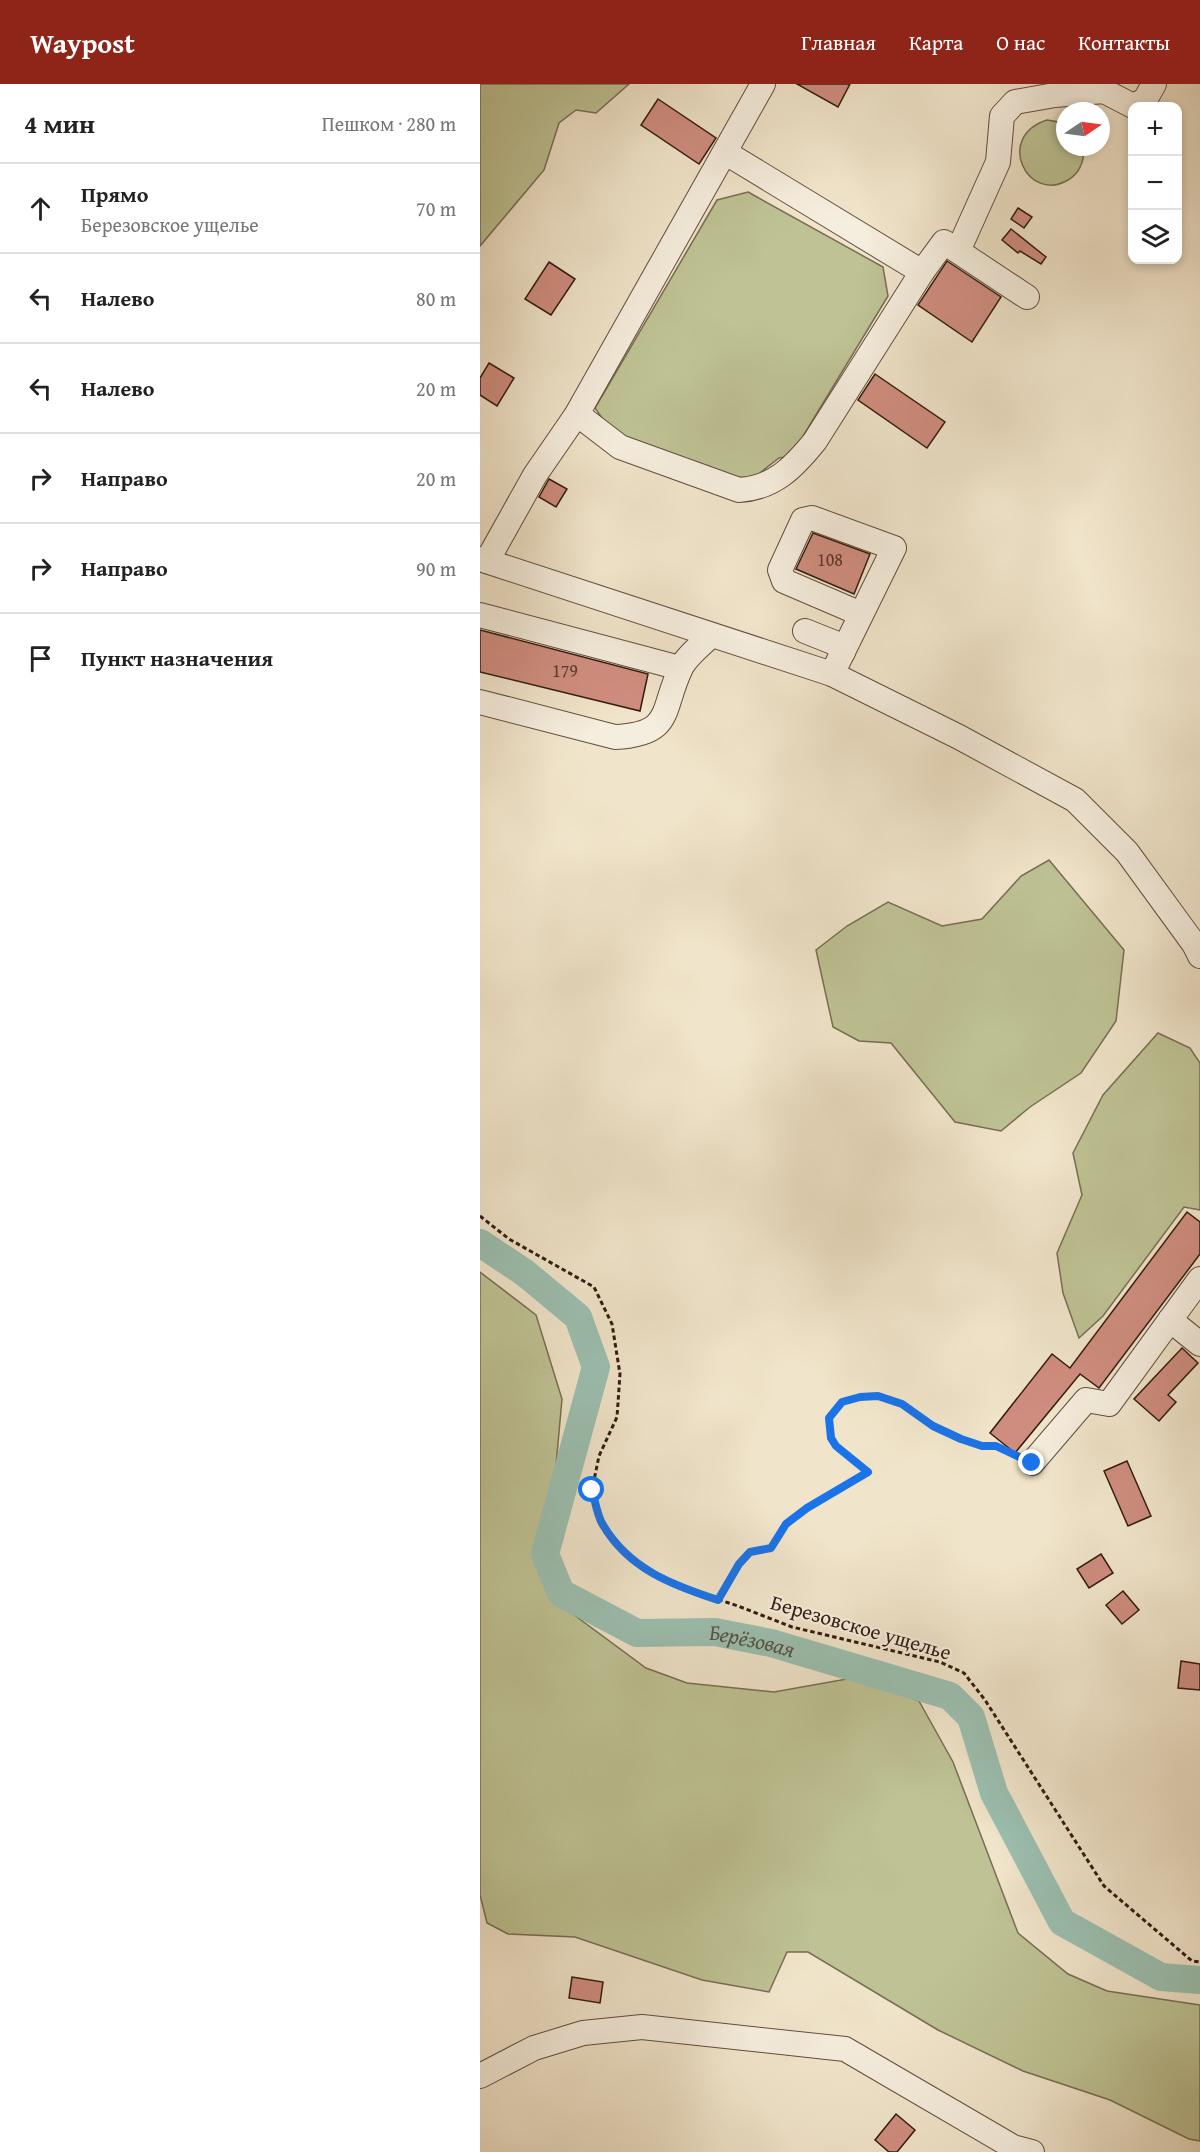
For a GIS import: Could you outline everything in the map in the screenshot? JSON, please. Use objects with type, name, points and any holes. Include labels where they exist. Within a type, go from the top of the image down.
[{"type":"street","points":[[763,84],[577,414],[535,475],[486,557],[711,635],[832,674],[959,737],[1076,800],[1127,852],[1194,944],[1200,956]]},
{"type":"street","points":[[958,251],[998,162],[1002,116],[1015,102],[1055,95],[1104,92],[1133,106],[1145,100],[1154,84]]},
{"type":"street","points":[[726,153],[922,272]]},
{"type":"street","points":[[577,414],[620,447],[739,490],[753,489],[777,480],[798,462],[815,441],[922,272],[944,242],[1027,297]]},
{"type":"street","points":[[832,674],[894,548],[812,518],[803,520],[780,570],[784,581],[861,614]]},
{"type":"street","points":[[480,615],[680,668]]},
{"type":"street","points":[[805,631],[835,643],[843,652]]},
{"type":"street","points":[[480,702],[615,737],[636,736],[654,728],[666,714],[680,668],[711,635]]},
{"type":"street","points":[[1032,1463],[1086,1400],[1109,1404],[1200,1279]]},
{"type":"street","points":[[1170,1320],[1200,1344]]},
{"type":"street","points":[[480,2076],[534,2048],[583,2033],[642,2028],[845,2049],[1021,2150]]},
{"type":"path","name":"Березовское ущелье","points":[[480,1216],[509,1239],[594,1287],[612,1324],[620,1374],[617,1418],[599,1456],[592,1490],[602,1524],[624,1551],[649,1573],[680,1587],[792,1627],[940,1662],[964,1673],[985,1700],[1104,1886],[1192,1961],[1200,1962]]},
{"type":"path","points":[[718,1600],[739,1564],[750,1552],[771,1548],[786,1524],[807,1508],[868,1472],[836,1446],[831,1438],[829,1418],[842,1402],[860,1397],[878,1396],[902,1404],[933,1426],[961,1439],[982,1446],[996,1446],[1032,1463]]},
{"type":"green space","points":[[480,84],[629,84],[596,113],[576,110],[559,123],[544,170],[480,246]]},
{"type":"green space","points":[[1047,120],[1056,122],[1056,156],[1083,156],[1076,174],[1068,180],[1053,185],[1040,183],[1030,176],[1023,165],[1020,153],[1022,140],[1031,128]]},
{"type":"green space","points":[[748,192],[883,267],[888,296],[791,456],[779,458],[756,476],[734,478],[611,431],[595,408],[717,200]]},
{"type":"green space","points":[[1049,860],[1124,950],[1116,1021],[1081,1073],[1030,1107],[1001,1131],[955,1122],[891,1043],[859,1041],[833,1027],[816,950],[847,926],[888,902],[942,926],[982,919],[1021,876]]},
{"type":"green space","points":[[1158,1033],[1190,1048],[1200,1063],[1200,1210],[1184,1207],[1103,1316],[1079,1338],[1063,1293],[1057,1253],[1082,1195],[1073,1153],[1103,1095]]},
{"type":"green space","points":[[480,1272],[536,1315],[562,1399],[556,1465],[535,1546],[544,1586],[558,1603],[646,1668],[687,1683],[774,1692],[858,1677],[919,1701],[953,1762],[1018,1933],[1068,1974],[1107,1991],[1200,2005],[1200,2141],[1189,2139],[1110,2100],[1023,2071],[938,2030],[808,1952],[787,1952],[769,1992],[702,1980],[575,1937],[508,1934],[487,1923],[480,1895]]},
{"type":"building","points":[[797,84],[850,84],[838,107]]},
{"type":"building","points":[[658,99],[716,138],[699,164],[641,125]]},
{"type":"building","points":[[1018,208],[1032,217],[1024,228],[1011,219]]},
{"type":"building","points":[[1011,229],[1046,257],[1041,264],[1020,251],[1018,253],[1002,240]]},
{"type":"building","points":[[947,261],[1001,297],[972,342],[918,305]]},
{"type":"building","points":[[549,262],[575,279],[551,315],[525,299]]},
{"type":"building","points":[[489,363],[514,378],[497,406],[480,395],[480,378]]},
{"type":"building","points":[[875,374],[945,422],[927,448],[858,400]]},
{"type":"building","points":[[549,479],[567,489],[556,507],[539,497]]},
{"type":"building","points":[[813,533],[870,554],[854,594],[796,569]]},
{"type":"building","points":[[480,630],[648,674],[640,711],[480,672]]},
{"type":"building","points":[[1187,1212],[1200,1222],[1200,1254],[1099,1388],[1080,1374],[1015,1453],[990,1433],[1052,1354],[1070,1368]]},
{"type":"building","points":[[1182,1348],[1198,1363],[1168,1395],[1176,1402],[1159,1421],[1134,1399]]},
{"type":"building","points":[[1127,1461],[1151,1516],[1128,1526],[1104,1471]]},
{"type":"building","points":[[1101,1554],[1113,1573],[1089,1588],[1077,1569]]},
{"type":"building","points":[[1123,1591],[1139,1610],[1122,1624],[1106,1605]]},
{"type":"building","points":[[1181,1661],[1200,1664],[1200,1690],[1178,1688]]},
{"type":"building","points":[[572,1977],[603,1982],[600,2003],[569,1998]]},
{"type":"building","points":[[896,2114],[915,2130],[897,2152],[889,2152],[875,2140]]},
{"type":"waterway","name":"Берёзовая","points":[[480,1243],[525,1273],[578,1317],[596,1367],[545,1554],[561,1593],[637,1633],[715,1632],[771,1643],[950,1696],[971,1717],[994,1793],[1062,1922],[1161,1977],[1200,1980]]},
{"type":"route","points":[[592,1490],[602,1524],[624,1551],[649,1573],[718,1600],[739,1564],[750,1552],[771,1548],[786,1524],[807,1508],[868,1472],[836,1446],[831,1438],[829,1418],[842,1402],[860,1397],[878,1396],[902,1404],[933,1426],[961,1439],[982,1446],[996,1446],[1032,1463]]}]
